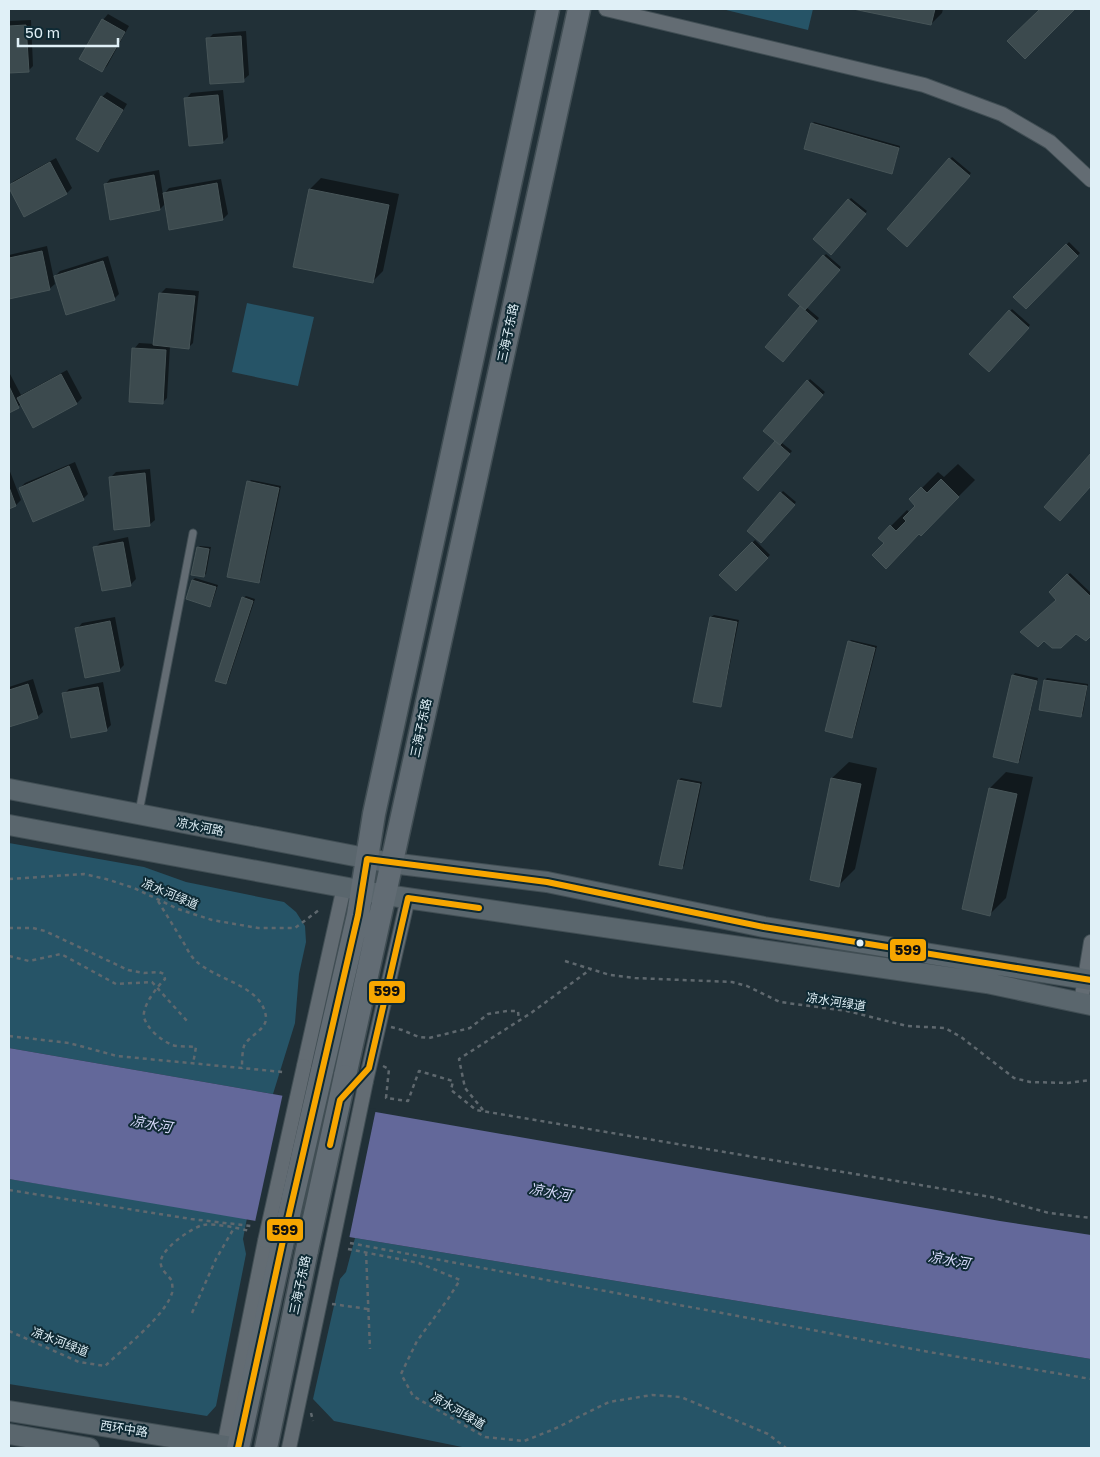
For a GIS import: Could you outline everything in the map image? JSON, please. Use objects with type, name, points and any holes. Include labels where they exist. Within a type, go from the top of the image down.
[{"type":"main road","points":[[234,1448],[268,1308],[274,1243],[317,1094],[310,1065],[358,915],[353,889],[367,859],[374,814],[548,9]]},
{"type":"main road","name":"三海子东路","points":[[266,1448],[340,1100],[363,1074],[391,864],[579,9]]},
{"type":"street","points":[[606,9],[924,85],[1002,114],[1050,142],[1091,180]]},
{"type":"street","name":"凉水河路","points":[[9,789],[391,864],[547,882],[764,927],[1088,980]]},
{"type":"street","points":[[9,825],[386,895],[987,983],[1086,1004],[1091,942]]},
{"type":"street","points":[[289,1448],[330,1254],[363,1074],[408,898]]},
{"type":"street","points":[[234,1448],[260,1267],[274,1243],[310,1065]]},
{"type":"street","points":[[260,1267],[268,1308]]},
{"type":"street","points":[[302,1275],[317,1317]]},
{"type":"street","name":"西环中路","points":[[9,1411],[234,1448]]},
{"type":"street","points":[[9,1434],[89,1448]]},
{"type":"lane","points":[[139,815],[193,532]]},
{"type":"path","name":"凉水河绿道","points":[[9,879],[84,874],[134,888],[178,909],[212,920],[258,928],[294,928],[319,910]]},
{"type":"path","points":[[157,899],[194,959],[206,968],[239,985],[256,997],[264,1008],[266,1020],[262,1029],[249,1037],[244,1048],[242,1069]]},
{"type":"path","points":[[9,928],[32,928],[45,931],[128,970],[164,974],[165,979],[145,1008],[144,1017],[151,1030],[163,1040],[174,1046],[196,1047],[193,1064]]},
{"type":"path","points":[[9,956],[29,961],[61,954],[116,984],[152,982],[187,1021]]},
{"type":"path","name":"凉水河绿道","points":[[565,961],[610,975],[636,978],[732,982],[747,986],[780,1002],[847,1010],[907,1026],[945,1028],[961,1037],[1014,1078],[1030,1082],[1068,1083],[1091,1080]]},
{"type":"path","points":[[484,1111],[465,1088],[459,1059],[519,1021],[591,969]]},
{"type":"path","points":[[389,1027],[419,1037],[429,1038],[470,1028],[488,1014],[518,1011],[519,1021]]},
{"type":"path","points":[[9,1036],[69,1043],[117,1056],[283,1072]]},
{"type":"path","points":[[363,1074],[386,1067],[389,1069],[386,1098],[408,1101],[419,1071],[453,1081],[451,1090],[476,1110],[991,1197],[1049,1213],[1091,1218]]},
{"type":"path","points":[[383,1088],[388,1088]]},
{"type":"path","points":[[9,1190],[191,1219],[251,1226]]},
{"type":"path","name":"凉水河绿道","points":[[9,1331],[79,1362],[105,1366],[164,1309],[172,1293],[172,1281],[161,1267],[160,1259],[163,1253],[188,1231],[204,1225],[250,1231]]},
{"type":"path","points":[[192,1314],[216,1259],[234,1228]]},
{"type":"path","points":[[350,1243],[929,1352],[1091,1380]]},
{"type":"path","name":"凉水河绿道","points":[[348,1249],[419,1264],[460,1280],[417,1341],[401,1374],[413,1396],[485,1437],[524,1441],[552,1430],[609,1402],[652,1395],[681,1397],[768,1434],[786,1448]]},
{"type":"path","points":[[366,1252],[370,1349]]},
{"type":"path","points":[[330,1304],[368,1309]]},
{"type":"shaded area","points":[[722,9],[813,9],[808,30]]},
{"type":"shaded area","points":[[247,303],[314,317],[298,386],[232,372]]},
{"type":"shaded area","points":[[9,843],[144,867],[186,882],[284,902],[296,912],[305,926],[306,942],[299,974],[295,1023],[273,1094],[9,1048]]},
{"type":"shaded area","points":[[9,1179],[247,1218],[243,1239],[246,1254],[216,1406],[207,1416],[9,1384]]},
{"type":"shaded area","points":[[355,1238],[1091,1359],[1091,1448],[467,1448],[334,1421],[313,1399],[340,1279],[346,1272]]},
{"type":"water","name":"凉水河","points":[[9,1048],[1000,1221],[1091,1235],[1091,1359],[9,1179]]},
{"type":"pier","points":[[283,1093],[376,1109],[349,1239],[255,1222]]},
{"type":"building","points":[[853,9],[935,9],[931,25]]},
{"type":"building","points":[[1040,9],[1075,9],[1025,59],[1007,41]]},
{"type":"building","points":[[102,19],[125,32],[102,72],[79,59]]},
{"type":"building","points":[[26,25],[29,72],[9,73],[9,26]]},
{"type":"building","points":[[241,36],[244,82],[210,84],[206,38]]},
{"type":"building","points":[[218,95],[223,143],[189,146],[184,98]]},
{"type":"building","points":[[101,96],[123,110],[98,152],[76,139]]},
{"type":"building","points":[[811,123],[899,148],[892,174],[804,149]]},
{"type":"building","points":[[949,158],[970,176],[907,247],[887,229]]},
{"type":"building","points":[[50,162],[67,194],[24,217],[9,185]]},
{"type":"building","points":[[154,175],[160,210],[110,220],[104,184]]},
{"type":"building","points":[[217,183],[223,220],[169,230],[163,193]]},
{"type":"building","points":[[309,189],[389,205],[373,283],[293,267]]},
{"type":"building","points":[[848,199],[866,214],[831,255],[813,239]]},
{"type":"building","points":[[1066,244],[1078,256],[1026,309],[1013,297]]},
{"type":"building","points":[[42,251],[50,290],[9,299],[9,258]]},
{"type":"building","points":[[823,255],[840,270],[805,310],[788,295]]},
{"type":"building","points":[[103,261],[115,300],[66,315],[54,276]]},
{"type":"building","points":[[159,293],[195,296],[189,349],[153,345]]},
{"type":"building","points":[[800,306],[817,321],[783,362],[765,347]]},
{"type":"building","points":[[1009,310],[1029,328],[989,372],[969,354]]},
{"type":"building","points":[[132,348],[166,350],[163,404],[129,402]]},
{"type":"building","points":[[61,374],[77,404],[33,428],[17,398]]},
{"type":"building","points":[[807,380],[823,395],[780,445],[763,431]]},
{"type":"building","points":[[9,386],[19,408],[9,413]]},
{"type":"building","points":[[775,441],[790,454],[758,491],[743,478]]},
{"type":"building","points":[[1091,453],[1091,486],[1060,521],[1044,507]]},
{"type":"building","points":[[69,466],[84,500],[33,522],[19,488]]},
{"type":"building","points":[[145,473],[150,526],[114,530],[109,477]]},
{"type":"building","points":[[941,479],[959,497],[921,536],[919,534],[886,569],[872,555],[884,543],[878,538],[890,525],[896,531],[906,521],[903,518],[915,506],[909,499],[921,487],[927,493]]},
{"type":"building","points":[[247,481],[279,488],[259,583],[227,577]]},
{"type":"building","points":[[9,487],[16,506],[9,509]]},
{"type":"building","points":[[780,492],[795,505],[761,543],[747,531]]},
{"type":"building","points":[[123,542],[131,586],[102,591],[93,547]]},
{"type":"building","points":[[752,542],[768,558],[736,591],[719,575]]},
{"type":"building","points":[[197,547],[209,549],[204,577],[191,575]]},
{"type":"building","points":[[1067,574],[1091,597],[1091,636],[1086,641],[1076,634],[1061,648],[1052,648],[1044,641],[1038,647],[1020,632],[1056,600],[1049,592]]},
{"type":"building","points":[[192,580],[216,587],[210,607],[186,599]]},
{"type":"building","points":[[242,597],[253,601],[226,684],[215,681]]},
{"type":"building","points":[[710,617],[737,622],[721,707],[693,702]]},
{"type":"building","points":[[110,621],[120,671],[85,678],[75,628]]},
{"type":"building","points":[[848,641],[875,648],[852,738],[825,731]]},
{"type":"building","points":[[1012,675],[1037,681],[1018,763],[993,757]]},
{"type":"building","points":[[1044,680],[1087,686],[1081,717],[1039,710]]},
{"type":"building","points":[[28,684],[38,718],[9,727],[9,690]]},
{"type":"building","points":[[98,687],[107,731],[71,738],[62,693]]},
{"type":"building","points":[[831,778],[861,784],[839,887],[810,880]]},
{"type":"building","points":[[678,780],[700,784],[682,869],[659,865]]},
{"type":"building","points":[[989,788],[1017,794],[990,916],[962,909]]},
{"type":"transit line","name":"599","points":[[238,1448],[282,1245],[358,915],[367,859],[547,882],[764,927],[1091,980]]},
{"type":"transit line","name":"599","points":[[330,1145],[340,1100],[369,1068],[408,898],[479,908]]}]
